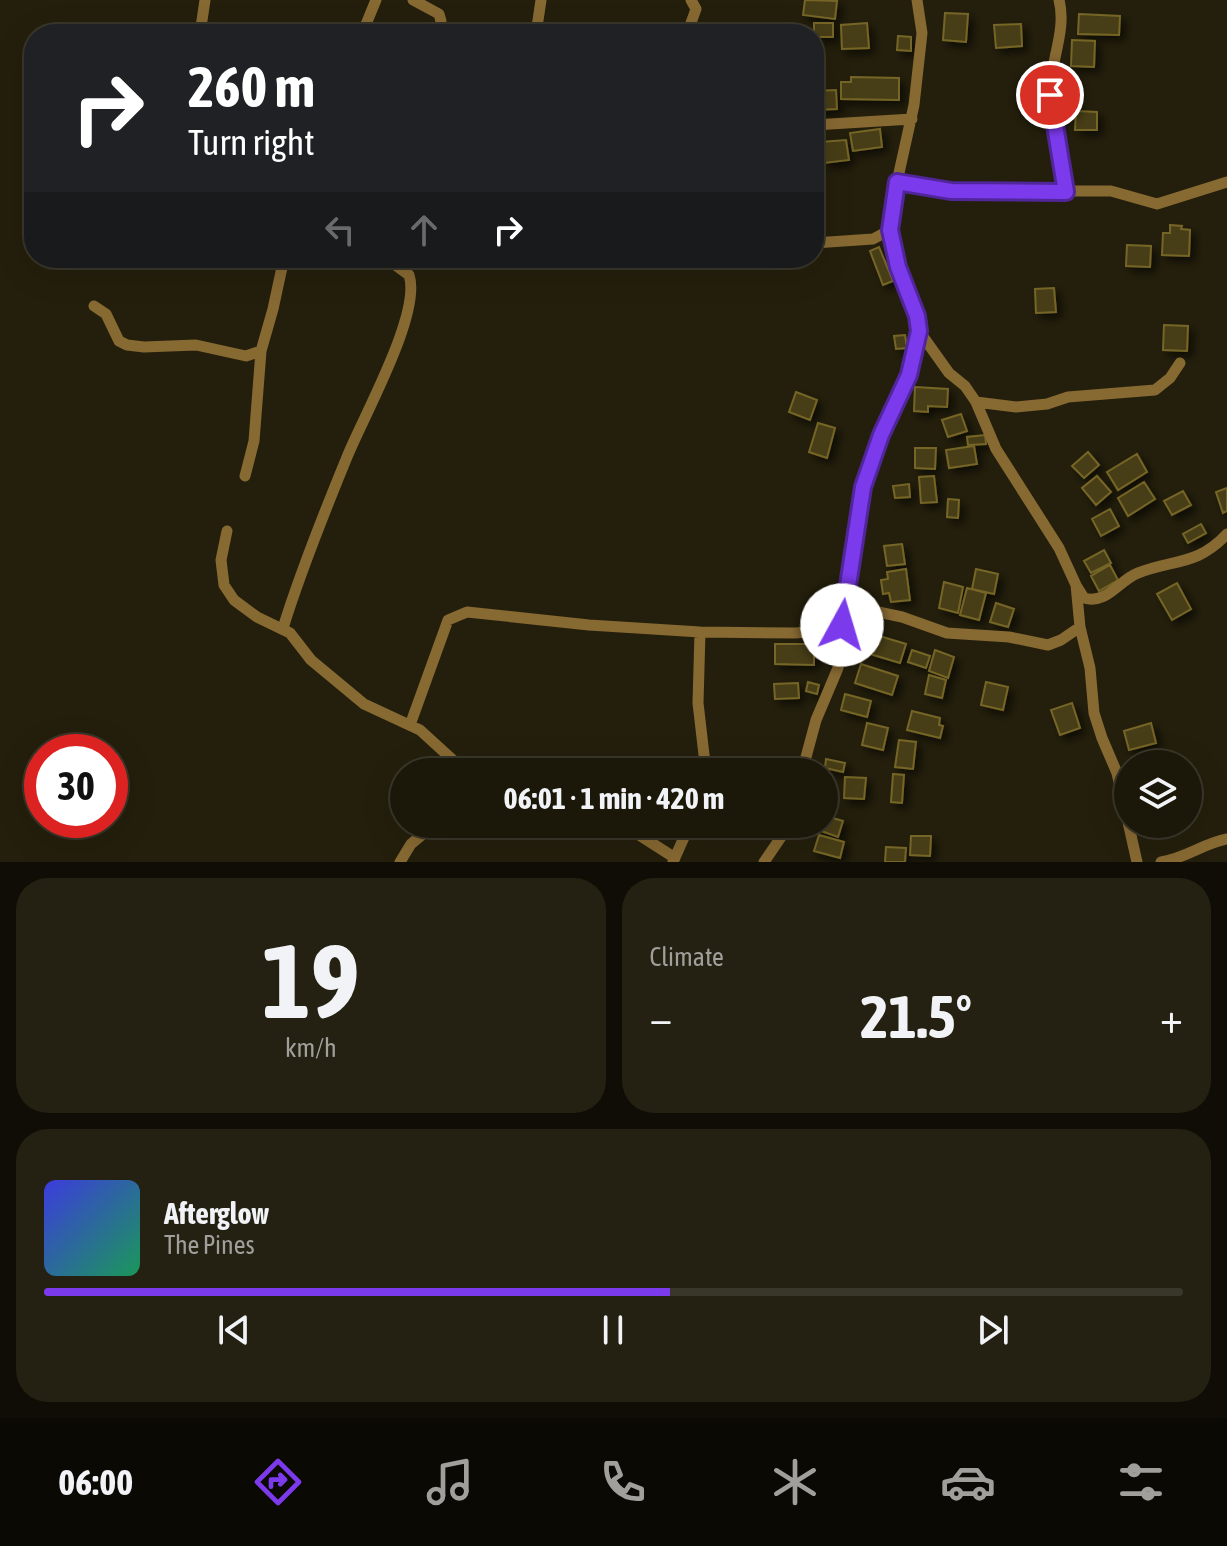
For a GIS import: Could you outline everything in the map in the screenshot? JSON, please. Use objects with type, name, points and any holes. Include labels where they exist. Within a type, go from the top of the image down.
[{"type":"street","points":[[201,24],[205,0]]},
{"type":"street","points":[[366,24],[376,0]]},
{"type":"street","points":[[413,0],[439,14],[440,24]]},
{"type":"street","points":[[537,24],[541,0]]},
{"type":"street","points":[[691,0],[696,9],[691,24]]},
{"type":"street","points":[[806,758],[816,720],[838,668],[863,487],[881,435],[909,375],[919,331],[917,316],[898,267],[890,230],[897,182],[912,119],[922,33],[917,0]]},
{"type":"street","points":[[1059,0],[1062,25],[1051,71],[1050,95],[1066,192]]},
{"type":"street","points":[[824,124],[912,119]]},
{"type":"street","points":[[897,182],[951,191],[1111,191],[1157,204],[1227,182]]},
{"type":"street","points":[[824,242],[873,239],[890,230]]},
{"type":"street","points":[[245,476],[254,441],[261,351],[282,268]]},
{"type":"street","points":[[283,628],[336,484],[380,388],[406,315],[412,292],[409,275],[400,268]]},
{"type":"street","points":[[94,306],[106,314],[119,341],[127,345],[196,345],[246,356],[261,351]]},
{"type":"street","points":[[919,331],[949,373],[965,386],[976,402],[996,449],[1059,548],[1084,598],[1100,599],[1133,575],[1205,554],[1227,534]]},
{"type":"street","points":[[976,402],[1016,407],[1047,404],[1068,397],[1155,390],[1170,378],[1180,363]]},
{"type":"street","points":[[227,531],[221,560],[226,592],[257,617],[290,633],[311,660],[364,704],[410,725],[451,758]]},
{"type":"street","points":[[1076,585],[1094,713],[1121,787],[1137,862]]},
{"type":"street","points":[[845,605],[902,617],[947,633],[1009,637],[1048,645],[1080,627]]},
{"type":"street","points":[[410,725],[448,620],[467,612],[589,625],[700,632],[795,633],[823,631],[842,625]]},
{"type":"street","points":[[700,632],[698,703],[704,758]]},
{"type":"street","points":[[400,862],[418,838]]},
{"type":"street","points":[[642,838],[674,860],[684,838]]},
{"type":"street","points":[[764,862],[780,838]]},
{"type":"street","points":[[1161,862],[1177,859],[1212,842],[1227,839]]},
{"type":"building","points":[[805,0],[837,1],[835,19],[803,15]]},
{"type":"building","points":[[945,13],[968,14],[966,42],[943,40]]},
{"type":"building","points":[[1079,14],[1120,16],[1119,35],[1078,34]]},
{"type":"building","points":[[833,23],[833,37],[824,37],[824,24],[814,24]]},
{"type":"building","points":[[867,23],[869,48],[842,49],[841,25]]},
{"type":"building","points":[[1021,24],[1022,46],[996,48],[994,25]]},
{"type":"building","points":[[898,36],[911,37],[911,51],[897,50]]},
{"type":"building","points":[[1072,40],[1095,41],[1094,67],[1071,66]]},
{"type":"building","points":[[851,77],[899,78],[899,100],[841,99],[841,82],[851,82]]},
{"type":"building","points":[[836,90],[837,109],[824,110],[824,91]]},
{"type":"building","points":[[1076,111],[1097,112],[1097,130],[1075,130]]},
{"type":"building","points":[[880,129],[882,147],[853,151],[850,133]]},
{"type":"building","points":[[846,140],[849,160],[824,163],[824,142]]},
{"type":"building","points":[[1170,225],[1190,230],[1189,256],[1162,255],[1163,233],[1170,233]]},
{"type":"building","points":[[1127,245],[1151,246],[1150,267],[1126,266]]},
{"type":"building","points":[[879,247],[893,281],[883,285],[870,251]]},
{"type":"building","points":[[1054,288],[1056,312],[1036,313],[1035,289]]},
{"type":"building","points":[[1164,325],[1188,326],[1187,351],[1163,350]]},
{"type":"building","points":[[905,335],[907,348],[896,349],[894,336]]},
{"type":"building","points":[[915,387],[948,389],[947,407],[928,406],[928,412],[914,411]]},
{"type":"building","points":[[796,392],[817,400],[810,420],[789,412]]},
{"type":"building","points":[[961,414],[967,431],[948,437],[942,420]]},
{"type":"building","points":[[818,423],[835,428],[827,458],[809,452]]},
{"type":"building","points":[[985,435],[986,444],[968,445],[967,437]]},
{"type":"building","points":[[974,446],[977,464],[949,468],[946,450]]},
{"type":"building","points":[[915,448],[936,448],[935,469],[915,468]]},
{"type":"building","points":[[1088,452],[1099,465],[1084,478],[1072,466]]},
{"type":"building","points":[[1137,454],[1147,472],[1118,490],[1107,472]]},
{"type":"building","points":[[934,476],[937,502],[921,503],[919,477]]},
{"type":"building","points":[[1097,476],[1111,492],[1096,505],[1082,488]]},
{"type":"building","points":[[1144,482],[1155,499],[1128,516],[1118,498]]},
{"type":"building","points":[[909,484],[910,497],[895,498],[893,486]]},
{"type":"building","points":[[1227,488],[1227,511],[1223,513],[1216,492]]},
{"type":"building","points":[[1183,491],[1191,505],[1172,515],[1164,501]]},
{"type":"building","points":[[948,499],[959,500],[958,518],[947,517]]},
{"type":"building","points":[[1110,509],[1119,526],[1101,536],[1092,519]]},
{"type":"building","points":[[1201,524],[1206,533],[1188,543],[1183,534]]},
{"type":"building","points":[[902,544],[905,564],[887,566],[884,546]]},
{"type":"building","points":[[1104,550],[1111,563],[1091,573],[1084,561]]},
{"type":"building","points":[[1110,565],[1118,580],[1099,591],[1091,576]]},
{"type":"building","points":[[906,569],[910,600],[891,602],[889,593],[883,594],[881,580],[888,579],[887,572]]},
{"type":"building","points":[[976,569],[998,574],[994,594],[972,589]]},
{"type":"building","points":[[944,582],[963,587],[958,613],[939,608]]},
{"type":"building","points":[[1177,583],[1191,609],[1172,620],[1157,594]]},
{"type":"building","points":[[967,588],[986,593],[979,620],[960,615]]},
{"type":"building","points":[[996,603],[1014,609],[1008,627],[990,622]]},
{"type":"building","points":[[876,635],[906,644],[900,663],[870,654]]},
{"type":"building","points":[[775,644],[814,644],[814,665],[775,664]]},
{"type":"building","points":[[912,650],[930,656],[926,668],[908,662]]},
{"type":"building","points":[[935,650],[954,657],[948,678],[929,671]]},
{"type":"building","points":[[861,664],[898,676],[892,695],[855,683]]},
{"type":"building","points":[[929,675],[946,680],[942,698],[925,694]]},
{"type":"building","points":[[808,682],[819,685],[817,694],[806,691]]},
{"type":"building","points":[[986,682],[1008,687],[1003,710],[981,705]]},
{"type":"building","points":[[798,683],[799,698],[775,699],[774,684]]},
{"type":"building","points":[[845,694],[871,701],[867,717],[841,710]]},
{"type":"building","points":[[1072,703],[1080,728],[1060,735],[1051,710]]},
{"type":"building","points":[[912,711],[940,718],[939,725],[943,726],[940,738],[907,730]]},
{"type":"building","points":[[867,723],[888,728],[883,750],[862,745]]},
{"type":"building","points":[[1151,723],[1156,743],[1129,750],[1124,731]]},
{"type":"building","points":[[899,740],[916,742],[913,769],[895,767]]},
{"type":"building","points":[[838,762],[845,763],[843,772],[838,771]]},
{"type":"building","points":[[893,774],[904,775],[902,803],[891,802]]},
{"type":"building","points":[[845,777],[866,778],[864,799],[844,798]]},
{"type":"building","points":[[838,820],[843,821],[838,837]]},
{"type":"building","points":[[911,836],[931,836],[930,856],[910,855]]},
{"type":"building","points":[[818,838],[844,842],[840,858],[814,851]]},
{"type":"building","points":[[886,847],[906,848],[905,862],[885,862]]},
{"type":"route","points":[[842,625],[863,487],[881,435],[909,375],[919,331],[917,316],[898,267],[890,230],[897,182],[951,191],[1002,189],[1066,192],[1050,95]]}]
